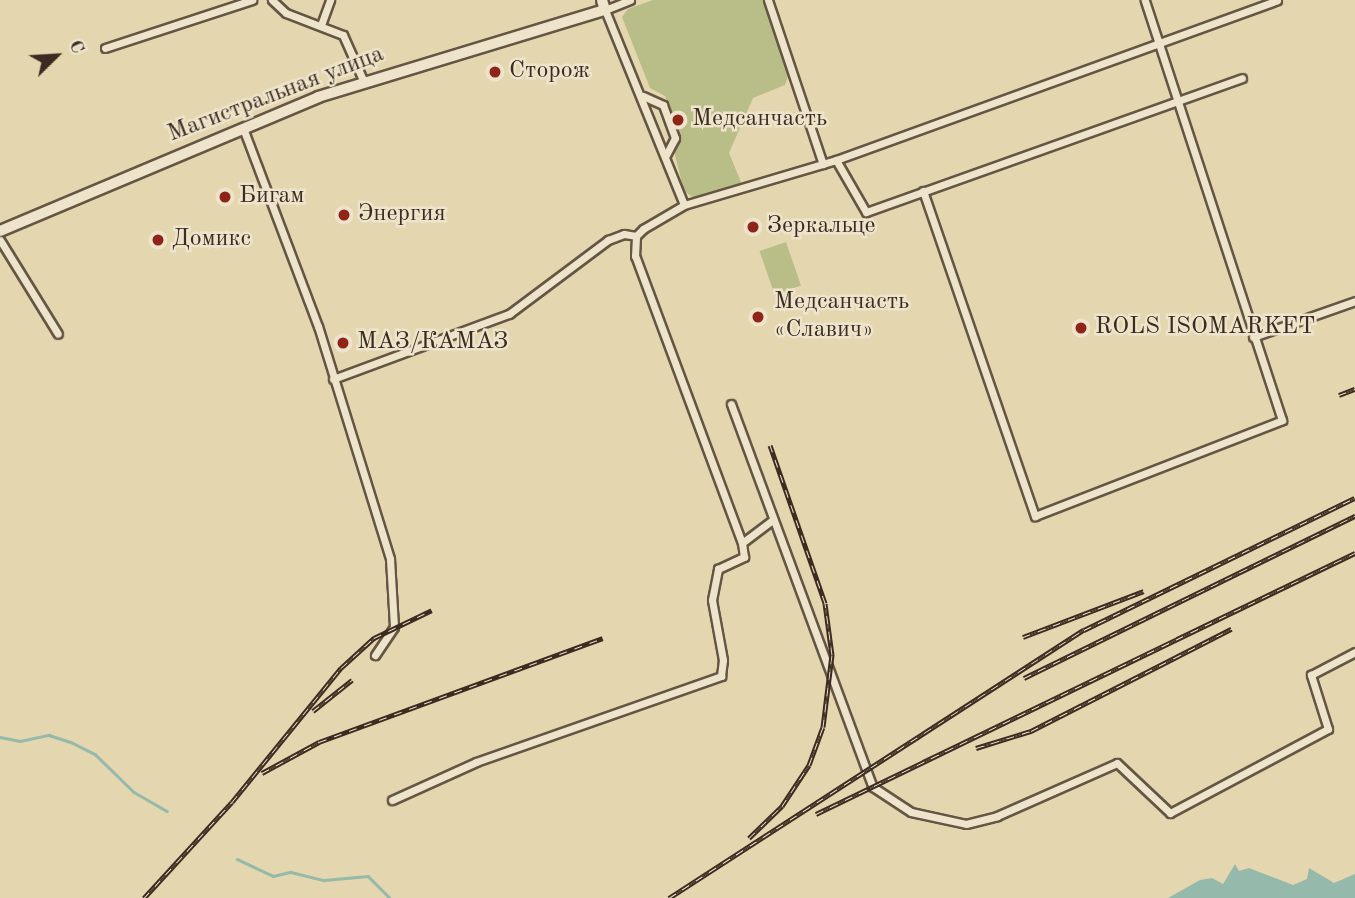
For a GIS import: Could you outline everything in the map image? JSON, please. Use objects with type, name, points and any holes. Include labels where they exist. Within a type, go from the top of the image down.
[{"type":"main road","name":"Магистральная улица","points":[[0,231],[363,80],[604,5]]},
{"type":"street","points":[[105,48],[252,0]]},
{"type":"street","points":[[272,0],[286,13],[343,36],[363,80]]},
{"type":"street","points":[[321,25],[330,0]]},
{"type":"street","points":[[630,0],[604,5],[684,205]]},
{"type":"street","points":[[768,0],[822,164]]},
{"type":"street","points":[[923,191],[1035,516],[1282,421],[1145,0]]},
{"type":"street","points":[[333,379],[509,314],[607,240],[624,234],[636,236],[684,205],[836,160],[1277,0]]},
{"type":"street","points":[[836,160],[866,212],[1242,78]]},
{"type":"street","points":[[642,95],[663,105],[676,138],[665,157]]},
{"type":"street","points":[[243,128],[318,326],[390,559],[394,627],[375,655]]},
{"type":"street","points":[[392,800],[476,762],[720,676],[723,660],[712,600],[718,569],[744,557],[742,543],[635,256],[636,236]]},
{"type":"street","points":[[0,240],[58,334]]},
{"type":"street","points":[[1254,337],[1355,301]]},
{"type":"street","points":[[731,404],[873,787],[911,812],[966,824],[997,816],[1117,763],[1170,813],[1328,729],[1311,675],[1355,652]]},
{"type":"street","points":[[742,543],[773,520]]},
{"type":"green space","points":[[653,0],[763,0],[788,76],[785,85],[753,98],[729,153],[743,187],[694,198],[684,191],[674,151],[680,139],[665,96],[650,88],[622,17],[628,9]]},
{"type":"green space","points":[[786,242],[801,285],[775,295],[760,251]]},
{"type":"shaded area","points":[[1235,864],[1239,871],[1249,868],[1293,885],[1307,879],[1309,868],[1334,883],[1355,874],[1355,898],[1168,898],[1200,880],[1212,878],[1223,884]]},
{"type":"waterway","points":[[0,737],[20,741],[49,735],[71,742],[95,754],[134,792],[167,811]]},
{"type":"waterway","points":[[237,859],[273,876],[291,872],[324,880],[368,876],[390,898]]},
{"type":"railway","points":[[1339,395],[1355,389]]},
{"type":"railway","points":[[749,838],[782,806],[809,765],[823,727],[832,655],[825,603],[770,445]]},
{"type":"railway","points":[[669,898],[1084,630],[1355,498]]},
{"type":"railway","points":[[1024,678],[1355,516]]},
{"type":"railway","points":[[816,814],[1355,553]]},
{"type":"railway","points":[[1023,637],[1144,591]]},
{"type":"railway","points":[[144,898],[232,802],[341,668],[374,638],[432,610]]},
{"type":"railway","points":[[976,748],[1031,731],[1231,629]]},
{"type":"railway","points":[[262,773],[319,742],[603,638]]},
{"type":"railway","points":[[313,711],[352,680]]},
{"type":"place","name":"Сторож","points":[[495,72]]},
{"type":"place","name":"Медсанчасть","points":[[678,120]]},
{"type":"place","name":"Бигам","points":[[225,197]]},
{"type":"place","name":"Энергия","points":[[344,215]]},
{"type":"place","name":"Зеркальце","points":[[753,227]]},
{"type":"place","name":"Домикс","points":[[158,240]]},
{"type":"place","name":"Медсанчасть «Славич»","points":[[758,317]]},
{"type":"place","name":"ROLS ISOMARKET","points":[[1081,328]]},
{"type":"place","name":"МАЗ/КАМАЗ","points":[[343,343]]}]
